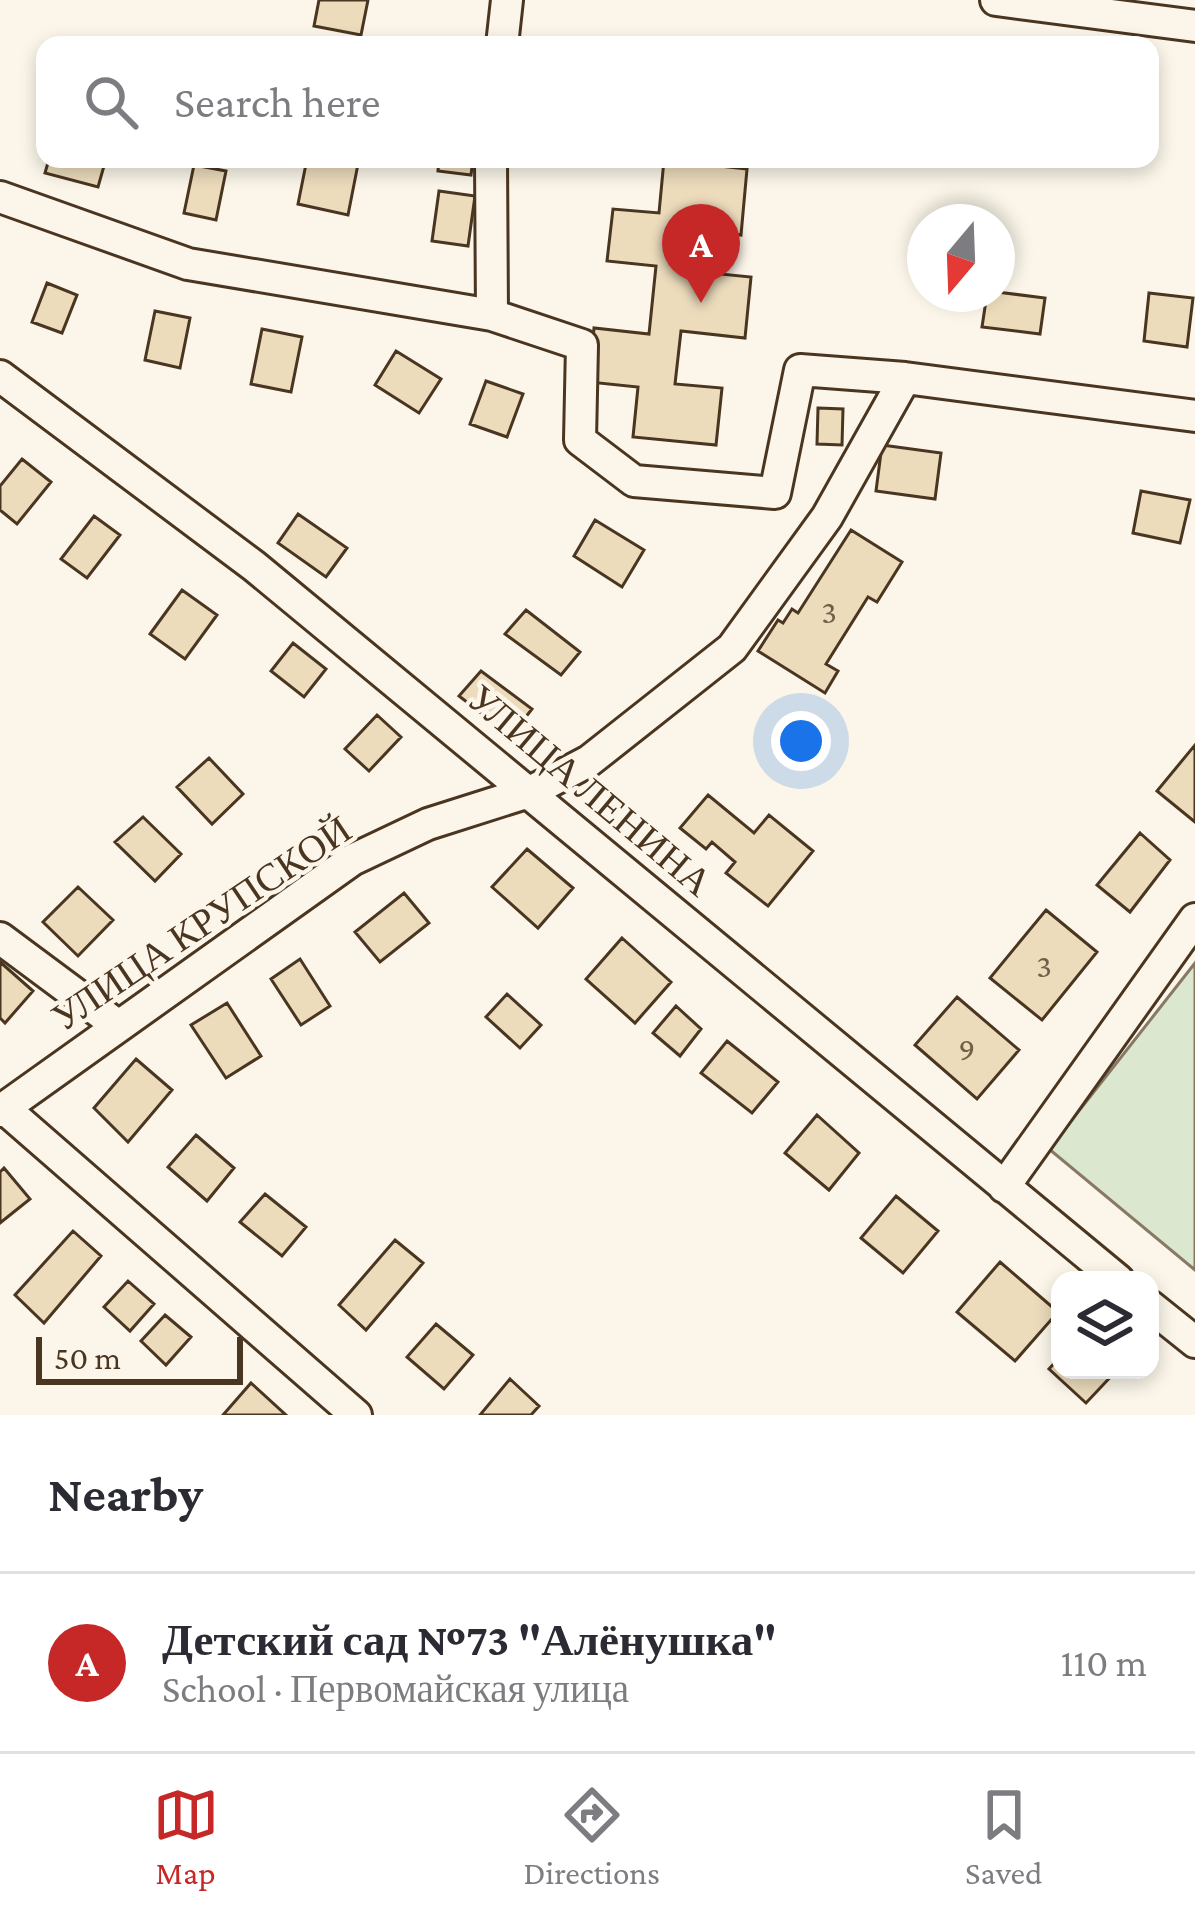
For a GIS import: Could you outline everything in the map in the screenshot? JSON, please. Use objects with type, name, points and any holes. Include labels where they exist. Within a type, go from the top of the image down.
[{"type":"street","points":[[503,36],[507,0]]},
{"type":"street","points":[[996,0],[1195,26]]},
{"type":"street","points":[[491,168],[492,315]]},
{"type":"street","points":[[0,197],[188,264],[492,315],[582,345],[580,440],[634,481],[775,493],[800,370],[904,378],[1195,416]]},
{"type":"street","name":"УЛИЦА ЛЕНИНА","points":[[0,376],[254,566],[532,791],[1107,1271]]},
{"type":"street","name":"УЛИЦА КРУПСКОЙ","points":[[2,1109],[352,860],[428,824],[532,791],[589,761],[732,648],[827,517],[904,378]]},
{"type":"street","points":[[1004,1187],[1195,919]]},
{"type":"street","points":[[0,938],[117,1025]]},
{"type":"street","points":[[2,1109],[356,1415]]},
{"type":"street","points":[[1159,1313],[1195,1342]]},
{"type":"green space","points":[[1195,963],[1195,1270],[1049,1149]]},
{"type":"building","points":[[319,0],[368,0],[361,35],[314,26]]},
{"type":"building","points":[[46,168],[103,168],[98,187],[45,173]]},
{"type":"building","points":[[193,168],[226,171],[216,220],[184,213]]},
{"type":"building","points":[[305,168],[357,168],[348,215],[298,204]]},
{"type":"building","points":[[438,168],[472,168],[471,175]]},
{"type":"building","points":[[663,168],[747,169],[741,235],[694,230],[690,271],[751,277],[745,338],[681,331],[675,384],[722,388],[716,445],[633,437],[638,387],[589,382],[594,328],[649,334],[656,266],[607,261],[613,209],[659,213]]},
{"type":"building","points":[[439,191],[475,196],[468,246],[432,241]]},
{"type":"building","points":[[47,283],[77,295],[62,333],[32,322]]},
{"type":"building","points":[[1149,293],[1193,298],[1187,347],[1144,341]]},
{"type":"building","points":[[1015,294],[1045,298],[1040,334],[982,327],[984,312],[1015,312]]},
{"type":"building","points":[[155,311],[190,318],[180,368],[145,360]]},
{"type":"building","points":[[262,329],[302,337],[291,392],[251,384]]},
{"type":"building","points":[[396,351],[441,379],[419,413],[375,385]]},
{"type":"building","points":[[486,381],[523,394],[507,437],[470,424]]},
{"type":"building","points":[[818,408],[843,409],[842,445],[817,444]]},
{"type":"building","points":[[882,445],[941,453],[935,499],[876,491]]},
{"type":"building","points":[[22,459],[51,482],[17,524],[0,510],[0,486]]},
{"type":"building","points":[[1141,491],[1190,500],[1180,543],[1133,533]]},
{"type":"building","points":[[298,514],[347,548],[326,577],[278,543]]},
{"type":"building","points":[[94,516],[120,535],[87,578],[61,559]]},
{"type":"building","points":[[595,520],[644,550],[622,587],[574,556]]},
{"type":"building","points":[[851,530],[902,562],[877,602],[868,597],[826,664],[838,671],[825,693],[758,651],[778,620],[783,623],[792,609],[798,613]]},
{"type":"building","points":[[182,590],[217,615],[185,659],[150,634]]},
{"type":"building","points":[[526,610],[580,652],[561,675],[505,634]]},
{"type":"building","points":[[293,643],[326,669],[304,697],[271,671]]},
{"type":"building","points":[[481,671],[532,709],[511,736],[459,696]]},
{"type":"building","points":[[377,715],[401,737],[369,771],[345,749]]},
{"type":"building","points":[[1195,745],[1195,822],[1157,791]]},
{"type":"building","points":[[209,758],[243,794],[212,824],[177,787]]},
{"type":"building","points":[[708,795],[754,833],[769,815],[813,851],[768,906],[726,873],[735,862],[712,842],[706,849],[680,828]]},
{"type":"building","points":[[143,817],[181,854],[155,881],[115,842]]},
{"type":"building","points":[[1140,833],[1170,860],[1130,912],[1097,885]]},
{"type":"building","points":[[527,849],[573,888],[538,928],[492,887]]},
{"type":"building","points":[[78,887],[113,920],[78,956],[43,922]]},
{"type":"building","points":[[404,893],[429,923],[380,962],[355,932]]},
{"type":"building","points":[[1046,910],[1097,952],[1042,1020],[990,978]]},
{"type":"building","points":[[622,938],[671,982],[635,1023],[586,979]]},
{"type":"building","points":[[300,959],[330,1006],[301,1025],[271,979]]},
{"type":"building","points":[[0,962],[33,991],[5,1023],[0,1018]]},
{"type":"building","points":[[507,994],[541,1025],[520,1048],[486,1017]]},
{"type":"building","points":[[957,997],[1019,1050],[977,1099],[915,1045]]},
{"type":"building","points":[[227,1003],[261,1056],[226,1078],[191,1025]]},
{"type":"building","points":[[676,1006],[701,1029],[680,1056],[653,1033]]},
{"type":"building","points":[[727,1041],[778,1082],[752,1113],[701,1073]]},
{"type":"building","points":[[136,1059],[172,1090],[128,1142],[94,1108]]},
{"type":"building","points":[[817,1115],[859,1153],[829,1190],[785,1153]]},
{"type":"building","points":[[196,1135],[234,1168],[207,1201],[168,1167]]},
{"type":"building","points":[[4,1168],[30,1199],[0,1223],[0,1172]]},
{"type":"building","points":[[265,1194],[306,1227],[282,1256],[240,1222]]},
{"type":"building","points":[[896,1196],[938,1231],[903,1273],[861,1238]]},
{"type":"building","points":[[73,1231],[101,1256],[44,1323],[15,1295]]},
{"type":"building","points":[[395,1240],[423,1263],[366,1330],[339,1305]]},
{"type":"building","points":[[1000,1262],[1051,1306],[1051,1320],[1015,1361],[957,1312]]},
{"type":"building","points":[[128,1281],[154,1304],[130,1331],[104,1307]]},
{"type":"building","points":[[165,1315],[191,1337],[166,1365],[141,1341]]},
{"type":"building","points":[[436,1324],[473,1355],[444,1389],[407,1357]]},
{"type":"building","points":[[510,1379],[539,1406],[531,1415],[480,1415]]},
{"type":"building","points":[[1060,1379],[1109,1379],[1086,1403]]},
{"type":"building","points":[[251,1383],[286,1415],[223,1415]]},
{"type":"place","name":"Детский сад №73 \"Алёнушка\"","points":[[701,303]]}]
